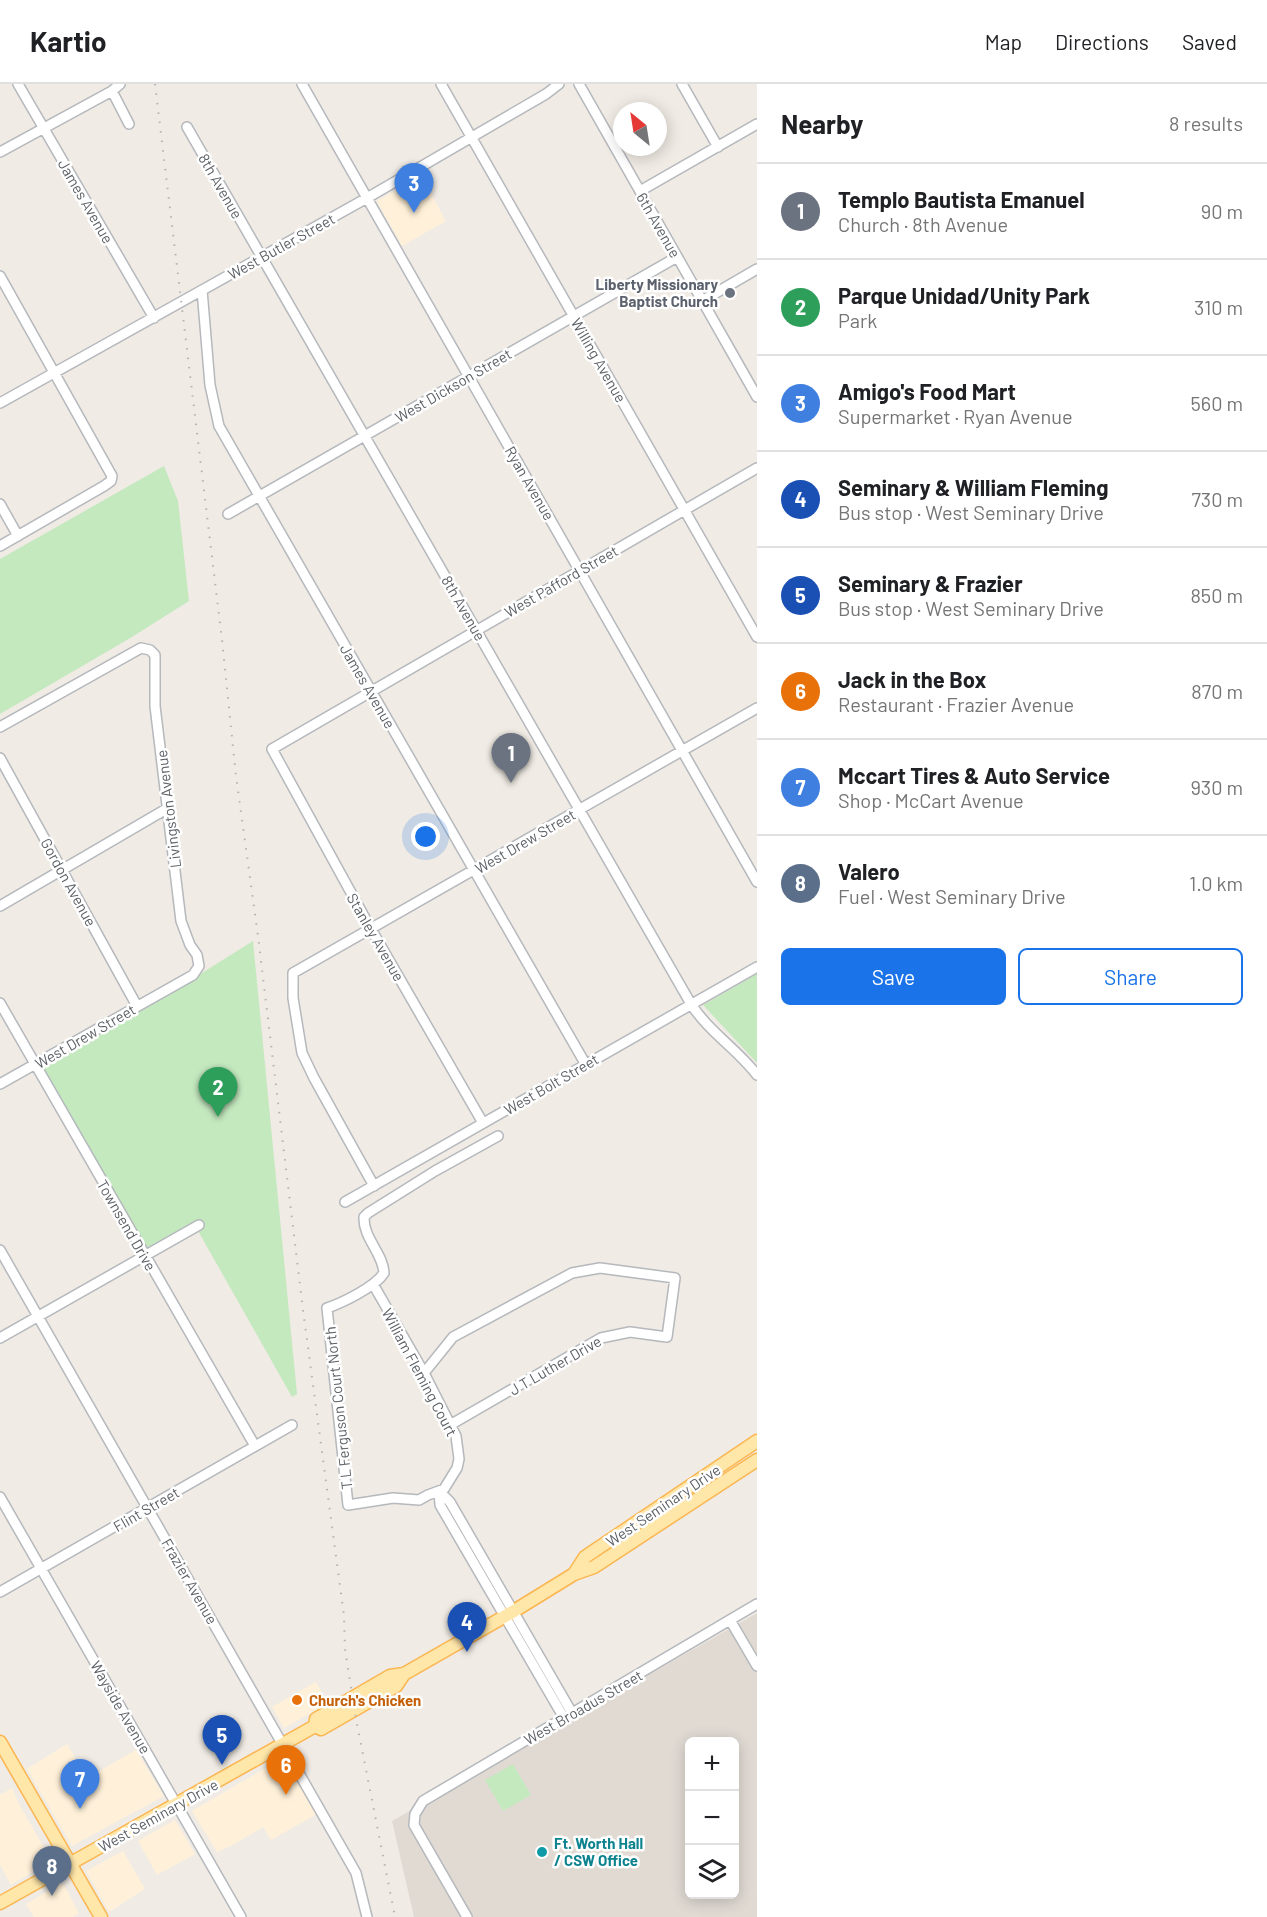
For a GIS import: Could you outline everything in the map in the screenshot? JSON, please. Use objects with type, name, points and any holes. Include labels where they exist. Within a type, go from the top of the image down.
[{"type":"main road","name":"West Seminary Drive","points":[[574,1574],[585,1557],[757,1441]]},
{"type":"main road","name":"West Seminary Drive","points":[[0,1903],[315,1726],[321,1729],[396,1686],[404,1674],[574,1574],[594,1567],[757,1460]]},
{"type":"main road","points":[[0,1742],[101,1917]]},
{"type":"street","name":"James Avenue","points":[[18,84],[154,318]]},
{"type":"street","points":[[0,152],[112,91],[120,84]]},
{"type":"street","name":"Ryan Avenue","points":[[302,84],[757,882]]},
{"type":"street","name":"Willing Avenue","points":[[441,84],[757,637]]},
{"type":"street","name":"West Butler Street","points":[[0,403],[367,198],[472,138],[559,84]]},
{"type":"street","name":"6th Avenue","points":[[579,84],[757,397]]},
{"type":"street","points":[[682,84],[718,147]]},
{"type":"street","points":[[112,91],[129,124]]},
{"type":"street","points":[[640,191],[757,124]]},
{"type":"street","name":"8th Avenue","points":[[187,127],[691,1004],[703,1022],[745,1059],[757,1075]]},
{"type":"street","name":"West Dickson Street","points":[[228,514],[677,257]]},
{"type":"street","points":[[702,301],[757,269]]},
{"type":"street","points":[[0,276],[112,476],[111,481],[104,486],[0,546]]},
{"type":"street","name":"James Avenue","points":[[202,290],[213,408],[219,426],[586,1065]]},
{"type":"street","name":"West Pafford Street","points":[[272,749],[757,468]]},
{"type":"street","points":[[0,504],[18,536]]},
{"type":"street","name":"Livingston Avenue","points":[[0,727],[123,657],[141,648],[150,650],[154,655],[155,706],[181,921],[190,945],[197,955],[199,966]]},
{"type":"street","name":"West Drew Street","points":[[374,1186],[302,1053],[293,998],[293,973],[757,708]]},
{"type":"street","name":"Stanley Avenue","points":[[272,749],[371,929],[483,1123]]},
{"type":"street","name":"Gordon Avenue","points":[[0,758],[137,1006]]},
{"type":"street","points":[[0,906],[168,808]]},
{"type":"street","name":"West Drew Street","points":[[0,1084],[185,981],[199,966]]},
{"type":"street","name":"West Bolt Street","points":[[345,1202],[757,967]]},
{"type":"street","name":"Townsend Drive","points":[[0,1003],[255,1446]]},
{"type":"street","points":[[373,1284],[382,1277],[383,1267],[365,1231],[364,1217],[368,1212],[498,1136]]},
{"type":"street","points":[[0,1338],[200,1225]]},
{"type":"street","name":"Frazier Avenue","points":[[0,1250],[356,1873],[367,1917]]},
{"type":"street","name":"J T Luther Drive","points":[[424,1373],[453,1338],[572,1273],[600,1268],[675,1278],[667,1337],[630,1332],[601,1338],[450,1425]]},
{"type":"street","name":"William Fleming Court","points":[[373,1284],[424,1373],[456,1436],[459,1459],[457,1468],[444,1489],[439,1491]]},
{"type":"street","name":"T L Ferguson Court North","points":[[373,1284],[327,1308],[348,1505],[393,1498],[419,1500],[439,1491]]},
{"type":"street","name":"Flint Street","points":[[0,1592],[292,1425]]},
{"type":"street","points":[[439,1491],[450,1502],[488,1566],[509,1614]]},
{"type":"street","points":[[439,1491],[440,1504],[479,1572],[509,1614],[568,1715]]},
{"type":"street","name":"Wayside Avenue","points":[[0,1497],[241,1917]]},
{"type":"street","points":[[479,1572],[488,1566]]},
{"type":"street","name":"West Broadus Street","points":[[466,1917],[414,1826],[415,1814],[423,1801],[757,1604]]},
{"type":"street","points":[[730,1620],[757,1666]]},
{"type":"shaded area","points":[[421,176],[446,221],[402,246],[377,201]]},
{"type":"shaded area","points":[[757,1613],[757,1917],[414,1917],[392,1821]]},
{"type":"shaded area","points":[[316,1682],[328,1703],[284,1728],[272,1707]]},
{"type":"shaded area","points":[[67,1744],[87,1778],[136,1750],[164,1796],[72,1846],[27,1769]]},
{"type":"shaded area","points":[[281,1759],[285,1761],[317,1814],[271,1840],[263,1827],[217,1852],[192,1811]]},
{"type":"shaded area","points":[[12,1788],[50,1858],[48,1863],[11,1885],[0,1865],[0,1795]]},
{"type":"shaded area","points":[[175,1820],[195,1854],[157,1875],[138,1841]]},
{"type":"shaded area","points":[[123,1851],[145,1889],[109,1912],[86,1871]]},
{"type":"shaded area","points":[[59,1884],[64,1885],[79,1913],[73,1917],[34,1917],[26,1904]]},
{"type":"green space","points":[[164,466],[178,501],[189,601],[0,714],[0,559]]},
{"type":"green space","points":[[253,941],[297,1394],[292,1397],[193,1222],[145,1249],[42,1067],[138,1013]]},
{"type":"green space","points":[[757,974],[757,1063],[703,1005]]},
{"type":"green space","points":[[513,1764],[531,1795],[503,1811],[485,1780]]},
{"type":"railway","points":[[155,84],[222,640],[236,776],[344,1616],[345,1649],[356,1719],[395,1917]]},
{"type":"place","name":"Amigo's Food Mart","points":[[414,213]]},
{"type":"place","name":"Liberty Missionary Baptist Church","points":[[730,293]]},
{"type":"place","name":"Templo Bautista Emanuel","points":[[511,783]]},
{"type":"place","name":"Parque Unidad/Unity Park","points":[[218,1117]]},
{"type":"place","name":"Seminary & William Fleming","points":[[467,1652]]},
{"type":"place","name":"Church's Chicken","points":[[297,1700]]},
{"type":"place","name":"Seminary & Frazier","points":[[222,1765]]},
{"type":"place","name":"Jack in the Box","points":[[286,1795]]},
{"type":"place","name":"Mccart Tires & Auto Service","points":[[80,1809]]},
{"type":"place","name":"Ft. Worth Hall / CSW Office","points":[[542,1852]]},
{"type":"place","name":"Valero","points":[[52,1896]]}]
